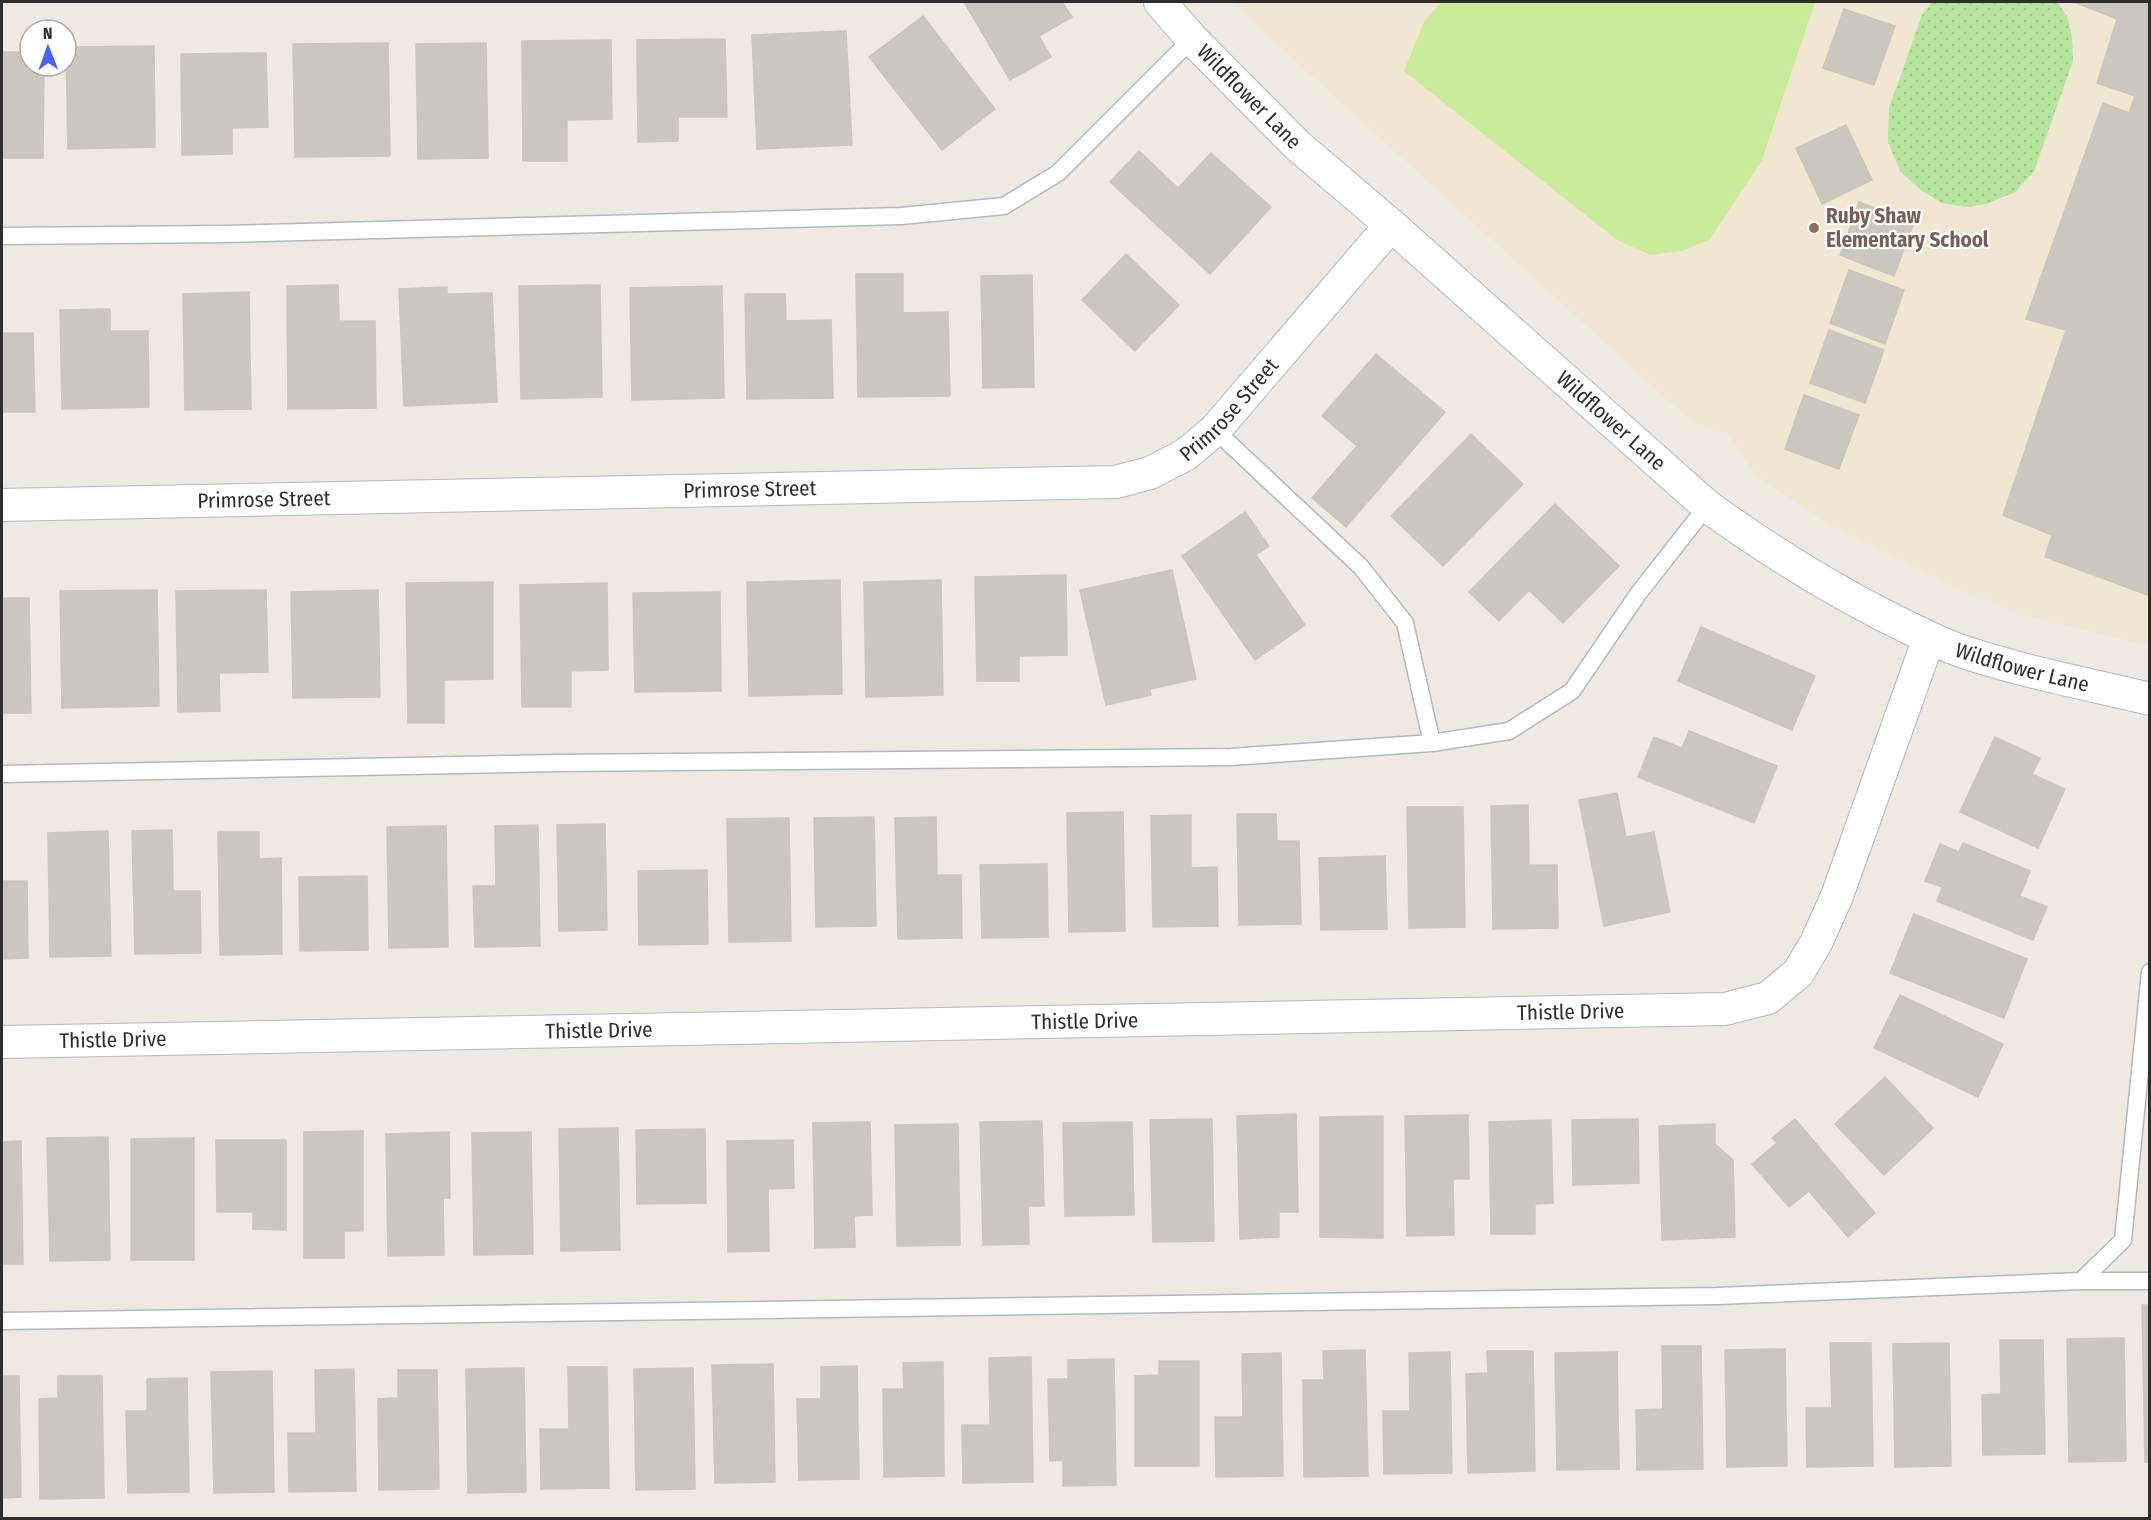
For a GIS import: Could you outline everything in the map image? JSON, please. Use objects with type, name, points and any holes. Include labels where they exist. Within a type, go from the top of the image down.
[{"type":"street","name":"Wildflower Lane","points":[[1160,2],[1192,39],[1297,145],[1391,225],[1707,506],[1768,549],[1811,577],[1929,638],[1963,652],[2150,699]]},
{"type":"street","name":"Primrose Street","points":[[2,505],[1116,482],[1150,472],[1185,455],[1215,430],[1391,225]]},
{"type":"street","name":"Thistle Drive","points":[[2,1042],[1725,1008],[1768,998],[1798,973],[1816,943],[1837,896],[1929,638]]},
{"type":"lane","points":[[2,236],[224,234],[877,217],[1004,206],[1058,173],[1192,39]]},
{"type":"lane","points":[[1215,430],[1361,567],[1406,623],[1432,743]]},
{"type":"lane","points":[[2,774],[556,763],[1231,758],[1432,743],[1509,731],[1572,691],[1638,594],[1707,506]]},
{"type":"lane","points":[[2081,1281],[2123,1240],[2150,972]]},
{"type":"lane","points":[[2,1321],[1717,1296],[2081,1281],[2150,1281]]},
{"type":"shaded area","name":"Ruby Shaw Elementary School","points":[[1235,2],[2149,2],[2149,646],[2026,615],[1945,583],[1835,528],[1756,476],[1728,434],[1692,422],[1266,34]]},
{"type":"green space","points":[[1441,2],[1815,2],[1762,160],[1709,240],[1681,251],[1650,255],[1617,240],[1404,71],[1424,22]]},
{"type":"green space","points":[[1932,2],[2057,2],[2067,16],[2072,37],[2073,61],[2034,171],[2015,192],[1986,204],[1967,207],[1942,203],[1922,191],[1900,171],[1888,142],[1889,108],[1922,15]]},
{"type":"building","points":[[964,2],[1062,2],[1072,17],[1039,36],[1051,57],[1010,80]]},
{"type":"building","points":[[2074,2],[2150,2],[2150,596],[2045,557],[2052,535],[2003,515],[2066,330],[2026,319],[2103,103],[2129,113],[2135,96],[2097,83],[2117,19]]},
{"type":"building","points":[[1844,9],[1895,26],[1874,85],[1823,68]]},
{"type":"building","points":[[923,16],[995,109],[942,150],[869,57]]},
{"type":"building","points":[[846,31],[852,145],[757,149],[752,35]]},
{"type":"building","points":[[725,39],[727,117],[678,117],[678,141],[638,142],[637,40]]},
{"type":"building","points":[[611,40],[612,119],[567,120],[567,161],[523,161],[522,41]]},
{"type":"building","points":[[388,43],[390,156],[295,157],[293,44]]},
{"type":"building","points":[[486,43],[488,158],[418,159],[416,44]]},
{"type":"building","points":[[154,46],[155,147],[68,149],[67,78],[78,78],[78,47]]},
{"type":"building","points":[[2,52],[18,52],[18,78],[44,78],[43,158],[2,158]]},
{"type":"building","points":[[266,53],[268,127],[232,128],[232,154],[182,155],[181,54]]},
{"type":"building","points":[[1846,125],[1872,180],[1822,204],[1796,148]]},
{"type":"building","points":[[1139,151],[1178,188],[1211,153],[1271,207],[1210,274],[1110,182]]},
{"type":"building","points":[[1859,202],[1914,222],[1894,276],[1840,255]]},
{"type":"building","points":[[1126,254],[1179,305],[1135,351],[1082,300]]},
{"type":"building","points":[[1849,270],[1904,290],[1885,344],[1830,323]]},
{"type":"building","points":[[856,274],[903,274],[903,313],[948,312],[950,396],[858,397]]},
{"type":"building","points":[[1032,275],[1034,387],[983,388],[981,276]]},
{"type":"building","points":[[338,285],[339,321],[375,321],[376,408],[288,409],[287,286]]},
{"type":"building","points":[[600,285],[602,397],[521,399],[519,286]]},
{"type":"building","points":[[722,286],[724,398],[632,400],[630,288]]},
{"type":"building","points":[[447,287],[447,294],[492,293],[497,402],[404,406],[399,289]]},
{"type":"building","points":[[249,292],[251,409],[185,410],[183,294]]},
{"type":"building","points":[[745,294],[785,294],[786,321],[831,320],[833,398],[747,399]]},
{"type":"building","points":[[110,309],[110,331],[148,331],[149,407],[62,409],[60,310]]},
{"type":"building","points":[[1829,330],[1884,350],[1865,403],[1810,383]]},
{"type":"building","points":[[2,333],[33,333],[35,412],[2,412]]},
{"type":"building","points":[[1376,354],[1445,412],[1346,527],[1312,498],[1357,446],[1322,416]]},
{"type":"building","points":[[1804,395],[1859,415],[1839,469],[1785,449]]},
{"type":"building","points":[[1471,434],[1523,484],[1443,566],[1391,516]]},
{"type":"building","points":[[1555,504],[1619,566],[1563,623],[1529,590],[1499,621],[1469,592]]},
{"type":"building","points":[[1245,512],[1269,546],[1256,555],[1305,625],[1255,660],[1182,556]]},
{"type":"building","points":[[1172,570],[1196,679],[1150,689],[1151,695],[1106,705],[1080,590]]},
{"type":"building","points":[[1066,575],[1067,655],[1019,656],[1019,681],[977,681],[975,577]]},
{"type":"building","points":[[840,580],[842,694],[749,696],[747,582]]},
{"type":"building","points":[[941,580],[943,695],[866,697],[864,582]]},
{"type":"building","points":[[493,582],[493,679],[444,680],[444,723],[408,723],[406,583]]},
{"type":"building","points":[[607,583],[608,670],[571,671],[571,707],[522,707],[520,585]]},
{"type":"building","points":[[157,590],[159,706],[62,708],[60,591]]},
{"type":"building","points":[[266,590],[268,672],[219,673],[220,711],[178,712],[176,591]]},
{"type":"building","points":[[378,590],[380,697],[293,698],[291,592]]},
{"type":"building","points":[[720,592],[721,691],[635,692],[633,593]]},
{"type":"building","points":[[2,598],[29,598],[31,713],[2,713]]},
{"type":"building","points":[[1701,627],[1815,676],[1792,730],[1678,681]]},
{"type":"building","points":[[1689,731],[1777,766],[1754,823],[1638,777],[1654,737],[1682,748]]},
{"type":"building","points":[[1995,737],[2040,758],[2032,774],[2065,789],[2038,848],[1960,812]]},
{"type":"building","points":[[1617,793],[1626,837],[1654,832],[1670,912],[1604,926],[1579,800]]},
{"type":"building","points":[[1528,805],[1529,865],[1557,865],[1558,928],[1493,929],[1491,806]]},
{"type":"building","points":[[1407,807],[1463,807],[1465,927],[1409,928]]},
{"type":"building","points":[[1123,812],[1125,931],[1069,932],[1067,813]]},
{"type":"building","points":[[1237,814],[1276,814],[1277,841],[1299,841],[1301,924],[1239,925]]},
{"type":"building","points":[[1191,815],[1191,868],[1217,867],[1218,926],[1153,927],[1151,816]]},
{"type":"building","points":[[874,817],[876,926],[816,927],[814,818]]},
{"type":"building","points":[[936,817],[937,875],[961,875],[962,938],[898,939],[895,818]]},
{"type":"building","points":[[789,818],[791,941],[729,942],[727,819]]},
{"type":"building","points":[[605,824],[607,930],[559,931],[557,825]]},
{"type":"building","points":[[538,825],[540,946],[475,947],[473,886],[496,886],[495,826]]},
{"type":"building","points":[[446,826],[448,947],[389,948],[387,827]]},
{"type":"building","points":[[172,830],[173,891],[200,891],[201,953],[135,954],[132,831]]},
{"type":"building","points":[[108,831],[111,956],[50,957],[48,833]]},
{"type":"building","points":[[218,832],[259,832],[259,859],[281,858],[282,954],[220,955]]},
{"type":"building","points":[[1963,843],[2030,871],[2020,896],[2047,907],[2033,940],[1937,901],[1942,887],[1925,881],[1940,844],[1959,852]]},
{"type":"building","points":[[1385,856],[1387,929],[1321,930],[1319,858]]},
{"type":"building","points":[[1047,864],[1048,937],[982,938],[980,865]]},
{"type":"building","points":[[707,870],[708,944],[639,945],[638,871]]},
{"type":"building","points":[[367,876],[368,950],[300,951],[299,877]]},
{"type":"building","points":[[2,881],[27,881],[28,958],[2,959]]},
{"type":"building","points":[[1914,914],[2027,959],[2004,1018],[1890,973]]},
{"type":"building","points":[[1900,995],[2003,1044],[1978,1097],[1874,1048]]},
{"type":"building","points":[[1885,1077],[1933,1128],[1884,1175],[1835,1124]]},
{"type":"building","points":[[1296,1114],[1298,1212],[1279,1212],[1279,1237],[1240,1239],[1237,1116]]},
{"type":"building","points":[[1468,1115],[1469,1179],[1453,1179],[1454,1235],[1407,1236],[1405,1116]]},
{"type":"building","points":[[1383,1116],[1383,1238],[1320,1237],[1320,1117]]},
{"type":"building","points":[[1212,1119],[1214,1241],[1153,1242],[1150,1120]]},
{"type":"building","points":[[1638,1119],[1639,1183],[1573,1185],[1572,1120]]},
{"type":"building","points":[[1795,1119],[1875,1213],[1848,1237],[1809,1191],[1789,1207],[1752,1164],[1777,1143],[1772,1138]]},
{"type":"building","points":[[1551,1120],[1553,1203],[1535,1204],[1535,1234],[1491,1234],[1489,1122]]},
{"type":"building","points":[[1042,1121],[1044,1206],[1028,1206],[1029,1244],[983,1245],[980,1122]]},
{"type":"building","points":[[870,1122],[872,1215],[854,1216],[855,1247],[815,1248],[813,1123]]},
{"type":"building","points":[[1132,1122],[1134,1215],[1065,1216],[1063,1123]]},
{"type":"building","points":[[958,1124],[960,1245],[897,1246],[895,1125]]},
{"type":"building","points":[[1715,1124],[1715,1144],[1733,1160],[1735,1237],[1662,1240],[1659,1126]]},
{"type":"building","points":[[618,1128],[620,1250],[561,1251],[559,1129]]},
{"type":"building","points":[[705,1129],[706,1203],[637,1204],[636,1130]]},
{"type":"building","points":[[363,1131],[363,1231],[344,1231],[344,1258],[304,1258],[304,1132]]},
{"type":"building","points":[[449,1132],[450,1198],[443,1198],[444,1255],[388,1256],[386,1134]]},
{"type":"building","points":[[531,1132],[533,1254],[474,1255],[472,1133]]},
{"type":"building","points":[[108,1137],[110,1260],[50,1261],[47,1138]]},
{"type":"building","points":[[194,1138],[194,1260],[131,1260],[131,1139]]},
{"type":"building","points":[[216,1140],[286,1140],[286,1230],[253,1229],[253,1212],[217,1212]]},
{"type":"building","points":[[793,1140],[794,1188],[768,1189],[769,1251],[728,1252],[727,1141]]},
{"type":"building","points":[[21,1141],[23,1264],[2,1264],[2,1142]]},
{"type":"building","points":[[2142,1305],[2150,1305],[2150,1462],[2145,1462]]},
{"type":"building","points":[[2124,1338],[2126,1461],[2069,1462],[2067,1339]]},
{"type":"building","points":[[2000,1340],[2043,1340],[2045,1454],[1983,1455],[1982,1395],[2001,1394]]},
{"type":"building","points":[[1830,1343],[1871,1343],[1873,1466],[1807,1467],[1806,1408],[1832,1408]]},
{"type":"building","points":[[1949,1343],[1951,1466],[1895,1467],[1893,1344]]},
{"type":"building","points":[[1662,1346],[1701,1346],[1703,1469],[1637,1470],[1636,1410],[1663,1409]]},
{"type":"building","points":[[1785,1349],[1787,1466],[1727,1467],[1725,1350]]},
{"type":"building","points":[[1365,1350],[1368,1476],[1304,1477],[1303,1380],[1324,1380],[1323,1351]]},
{"type":"building","points":[[1487,1351],[1533,1351],[1535,1471],[1468,1473],[1466,1374],[1488,1373]]},
{"type":"building","points":[[1450,1352],[1452,1473],[1384,1474],[1383,1411],[1410,1411],[1409,1353]]},
{"type":"building","points":[[1617,1352],[1619,1469],[1557,1470],[1555,1353]]},
{"type":"building","points":[[1281,1353],[1283,1476],[1216,1477],[1215,1417],[1243,1417],[1242,1354]]},
{"type":"building","points":[[1031,1357],[1033,1482],[963,1483],[962,1425],[990,1425],[989,1358]]},
{"type":"building","points":[[1114,1359],[1116,1485],[1063,1486],[1063,1460],[1050,1461],[1048,1379],[1068,1379],[1068,1360]]},
{"type":"building","points":[[1159,1361],[1199,1361],[1199,1466],[1135,1466],[1135,1376],[1159,1375]]},
{"type":"building","points":[[943,1362],[944,1476],[884,1477],[883,1389],[904,1389],[903,1363]]},
{"type":"building","points":[[773,1364],[775,1482],[715,1483],[712,1365]]},
{"type":"building","points":[[857,1366],[859,1479],[799,1480],[797,1399],[821,1399],[821,1367]]},
{"type":"building","points":[[568,1367],[607,1367],[609,1488],[541,1489],[540,1429],[569,1429]]},
{"type":"building","points":[[524,1368],[526,1492],[468,1493],[466,1369]]},
{"type":"building","points":[[693,1368],[695,1489],[636,1490],[634,1369]]},
{"type":"building","points":[[354,1369],[356,1491],[289,1492],[288,1433],[316,1433],[315,1370]]},
{"type":"building","points":[[398,1370],[437,1370],[439,1489],[379,1490],[378,1399],[398,1398]]},
{"type":"building","points":[[272,1371],[274,1492],[214,1493],[211,1372]]},
{"type":"building","points":[[2,1376],[19,1376],[21,1497],[2,1498]]},
{"type":"building","points":[[58,1376],[102,1376],[104,1498],[40,1499],[39,1399],[58,1398]]},
{"type":"building","points":[[187,1378],[189,1492],[128,1493],[126,1411],[147,1411],[147,1379]]},
{"type":"place","name":"Ruby Shaw Elementary School","points":[[1814,228]]}]
